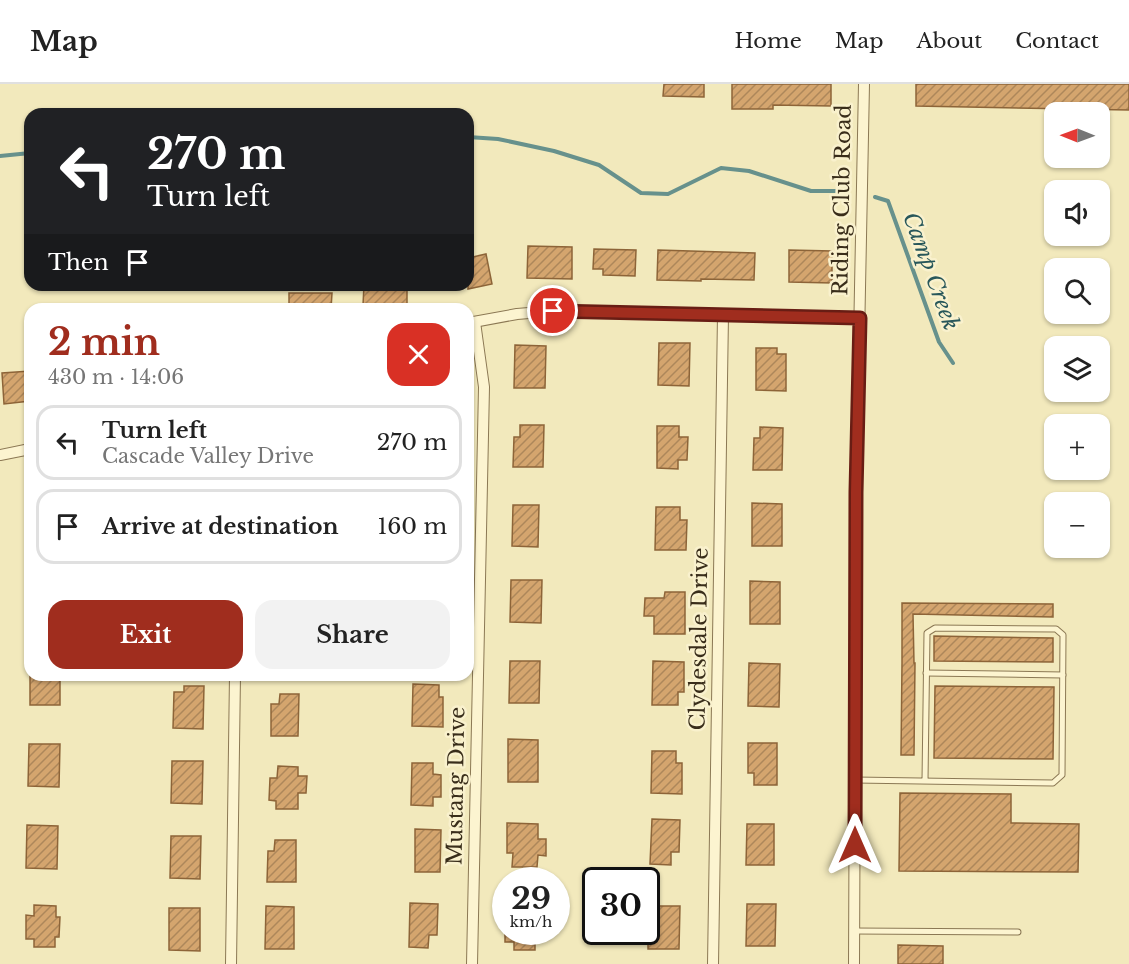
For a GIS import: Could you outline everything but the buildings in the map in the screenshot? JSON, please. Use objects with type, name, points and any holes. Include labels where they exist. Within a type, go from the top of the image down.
[{"type":"street","name":"Riding Club Road","points":[[854,964],[856,504],[864,84]]},
{"type":"street","points":[[474,322],[517,314],[553,311],[860,318]]},
{"type":"street","name":"Clydesdale Drive","points":[[713,964],[723,315]]},
{"type":"street","name":"Mustang Drive","points":[[472,964],[484,387],[474,338]]},
{"type":"street","points":[[0,455],[24,450]]},
{"type":"street","points":[[231,964],[235,681]]},
{"type":"lane","points":[[855,780],[1053,783],[1062,775],[1063,635],[1056,629],[935,628],[927,633],[925,781]]},
{"type":"lane","points":[[926,673],[1063,675]]},
{"type":"lane","points":[[854,931],[1018,932]]},
{"type":"waterway","name":"Camp Creek","points":[[474,137],[498,139],[554,151],[599,165],[641,193],[668,194],[721,168],[749,171],[811,191],[841,191]]},
{"type":"waterway","name":"Camp Creek","points":[[0,156],[24,154]]},
{"type":"waterway","name":"Camp Creek","points":[[875,197],[888,201],[939,342],[953,363]]},
{"type":"route","points":[[553,311],[860,318],[856,492],[855,845]]}]
